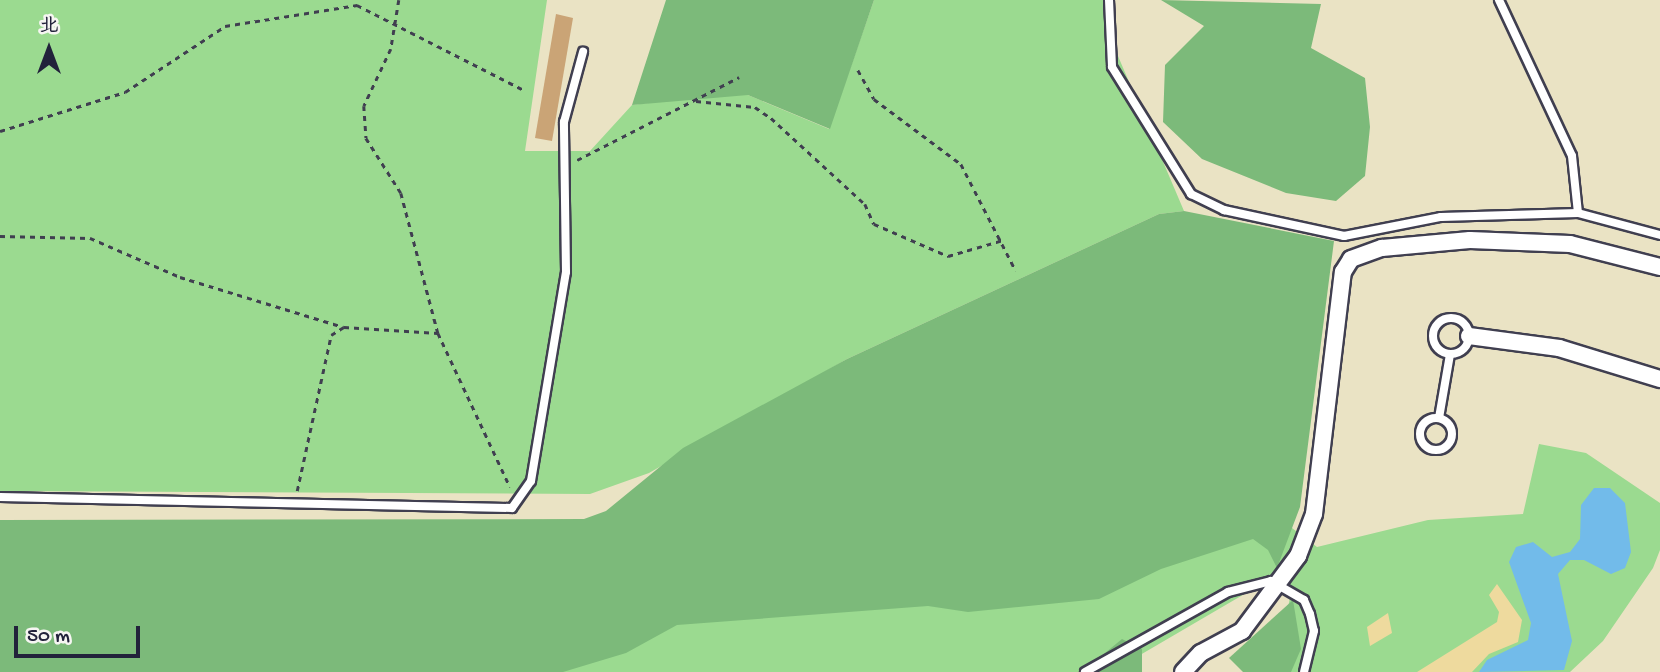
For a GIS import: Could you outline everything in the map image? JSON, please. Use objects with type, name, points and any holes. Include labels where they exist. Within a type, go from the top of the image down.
[{"type":"street","points":[[1183,672],[1201,653],[1242,631],[1281,585],[1314,514],[1343,272],[1351,259],[1382,247],[1470,240],[1570,244],[1660,267]]},
{"type":"street","points":[[1469,336],[1559,348],[1660,379]]},
{"type":"lane","points":[[1109,0],[1112,67],[1191,194],[1224,210],[1344,236],[1441,217],[1578,213],[1660,235]]},
{"type":"lane","points":[[1499,0],[1572,156],[1578,213]]},
{"type":"lane","points":[[0,497],[512,508],[531,481],[566,272],[564,122],[583,52]]},
{"type":"lane","points":[[1455,319],[1469,336],[1465,347],[1450,354],[1433,339],[1439,323],[1455,319]]},
{"type":"lane","points":[[1439,418],[1453,434],[1444,448],[1433,450],[1420,431],[1439,418],[1450,354]]},
{"type":"lane","points":[[1085,672],[1228,592],[1261,582],[1281,585],[1304,600],[1314,631],[1304,672]]},
{"type":"path","points":[[400,0],[396,26],[364,106],[366,138],[401,193],[438,333],[517,501]]},
{"type":"path","points":[[0,131],[125,92],[225,26],[357,5],[524,90]]},
{"type":"path","points":[[858,71],[874,99],[961,164],[1003,240],[1016,271]]},
{"type":"path","points":[[565,164],[598,155],[739,77]]},
{"type":"path","points":[[696,101],[755,107],[771,118],[865,204],[874,224],[948,256],[1003,240]]},
{"type":"path","points":[[0,236],[90,238],[180,277],[344,327],[438,333]]},
{"type":"path","points":[[294,504],[331,335],[344,327]]},
{"type":"green space","points":[[0,0],[547,0],[525,151],[590,151],[632,105],[713,95],[748,95],[829,129],[874,0],[1109,0],[1118,56],[1184,211],[1159,214],[847,359],[649,473],[590,494],[0,491]]},
{"type":"green space","points":[[666,0],[874,0],[830,129],[748,95],[632,105]]},
{"type":"green space","points":[[1161,0],[1321,4],[1311,48],[1365,78],[1370,127],[1365,176],[1336,201],[1286,193],[1202,159],[1163,122],[1165,65],[1204,26]]},
{"type":"green space","points":[[1184,211],[1334,241],[1300,507],[1277,568],[1268,550],[1253,539],[1161,569],[1099,599],[968,612],[928,606],[677,625],[626,653],[563,672],[0,672],[0,520],[584,519],[606,511],[683,448],[847,359],[1159,214]]},
{"type":"green space","points":[[1539,444],[1586,453],[1660,503],[1660,550],[1653,568],[1603,641],[1570,672],[1277,672],[1291,591],[1253,589],[1111,672],[310,672],[1267,509],[1317,547],[1428,520],[1523,514]]},
{"type":"green space","points":[[1293,600],[1301,649],[1291,672],[1243,672],[1229,658]]},
{"type":"green space","points":[[1122,639],[1142,649],[1142,672],[1082,672]]},
{"type":"sand","points":[[1497,584],[1522,620],[1518,642],[1489,654],[1472,672],[1417,672],[1497,622],[1499,612],[1489,595]]},
{"type":"sand","points":[[1388,613],[1392,633],[1370,646],[1367,627]]},
{"type":"water","points":[[1594,488],[1610,488],[1625,503],[1631,552],[1625,568],[1611,574],[1584,560],[1570,560],[1558,574],[1572,641],[1564,670],[1479,672],[1487,660],[1528,640],[1531,623],[1509,562],[1516,547],[1533,542],[1552,557],[1570,552],[1580,539],[1581,505]]},
{"type":"building","points":[[556,14],[573,18],[552,141],[535,138]]}]
